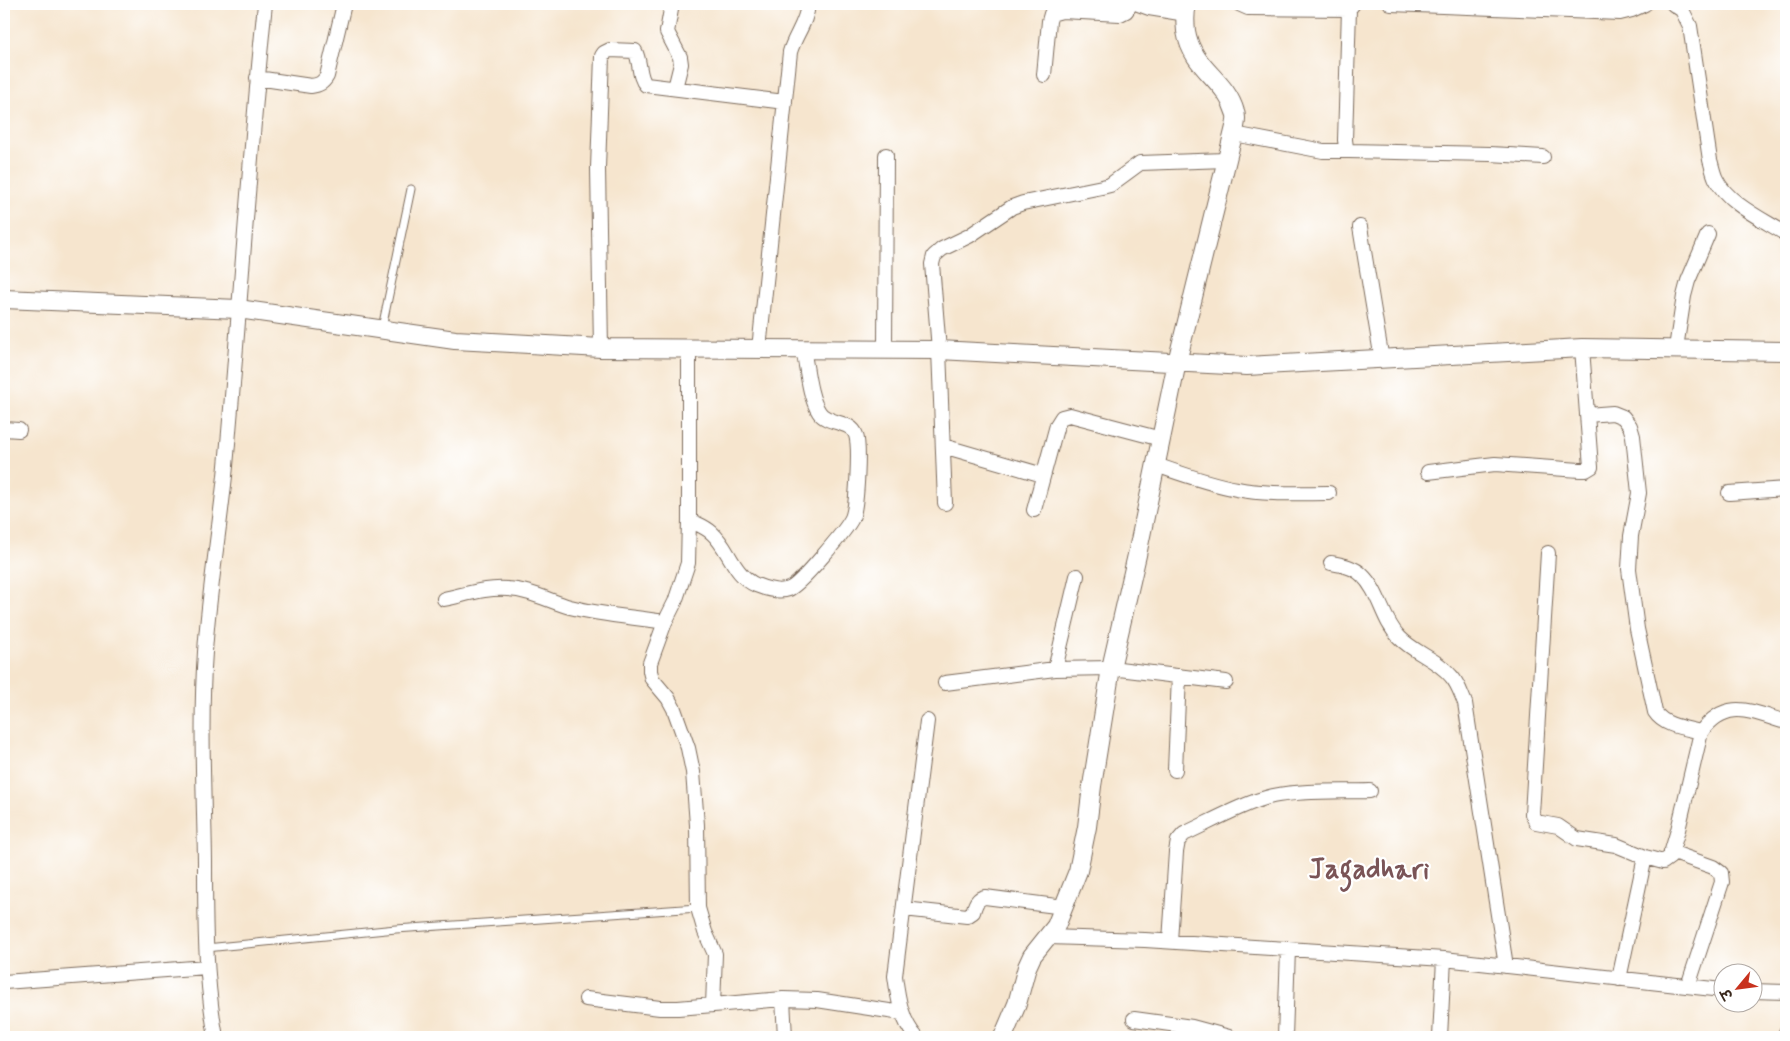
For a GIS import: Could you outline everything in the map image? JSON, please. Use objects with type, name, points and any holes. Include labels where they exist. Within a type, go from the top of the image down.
[{"type":"street","points":[[216,1037],[206,948],[204,654],[226,468],[257,78],[265,4]]},
{"type":"street","points":[[257,78],[311,86],[317,86],[323,82],[327,76],[344,4]]},
{"type":"street","points":[[672,4],[667,32],[680,57],[681,64],[675,88]]},
{"type":"street","points":[[759,349],[790,52],[804,22],[808,4]]},
{"type":"street","points":[[1044,75],[1051,14],[1062,11],[1120,14],[1126,11],[1131,4]]},
{"type":"street","points":[[1003,1037],[1017,1004],[1029,961],[1061,917],[1078,872],[1111,668],[1137,555],[1176,362],[1234,134],[1236,113],[1226,92],[1201,65],[1188,42],[1185,23],[1187,9],[1149,8],[1138,4]]},
{"type":"street","points":[[1239,4],[1248,8],[1351,6],[1345,140],[1349,151]]},
{"type":"street","points":[[1401,4],[1620,13],[1645,4]]},
{"type":"street","points":[[1673,4],[1682,10],[1690,26],[1710,160],[1716,179],[1736,203],[1786,234]]},
{"type":"street","points":[[602,348],[598,168],[602,56],[604,53],[610,50],[636,52],[640,61],[642,82],[646,85],[785,102]]},
{"type":"street","points":[[1234,134],[1323,151],[1490,154],[1543,157]]},
{"type":"street","points":[[885,349],[886,155]]},
{"type":"street","points":[[945,503],[939,350],[932,264],[934,256],[969,236],[1012,207],[1110,185],[1140,163],[1226,160]]},
{"type":"street","points":[[1360,227],[1382,360]]},
{"type":"street","points":[[1676,348],[1686,289],[1708,234]]},
{"type":"street","points":[[4,299],[238,309],[455,340],[602,348],[939,350],[1247,366],[1582,348],[1786,351]]},
{"type":"street","points":[[1428,472],[1495,464],[1586,470],[1591,467],[1582,348]]},
{"type":"street","points":[[689,350],[688,563],[675,602],[665,622],[650,663],[650,671],[652,679],[668,698],[674,709],[692,764],[696,797],[698,908],[705,932],[715,954],[713,1005]]},
{"type":"street","points":[[689,520],[713,534],[728,557],[746,578],[755,584],[783,591],[797,585],[848,526],[855,506],[858,444],[856,434],[852,428],[819,414],[813,399],[803,350]]},
{"type":"street","points":[[1587,415],[1613,413],[1623,417],[1630,426],[1633,436],[1640,493],[1631,536],[1630,569],[1637,629],[1654,712],[1664,722],[1701,732]]},
{"type":"street","points":[[1034,510],[1057,425],[1062,417],[1070,415],[1161,439]]},
{"type":"street","points":[[4,429],[19,430]]},
{"type":"street","points":[[943,446],[1044,475]]},
{"type":"street","points":[[1156,465],[1238,490],[1329,493]]},
{"type":"street","points":[[1728,493],[1786,489]]},
{"type":"street","points":[[1548,553],[1532,814],[1533,818],[1540,824],[1558,826],[1577,839],[1616,845],[1662,862],[1670,857],[1701,732],[1707,724],[1716,716],[1726,711],[1737,709],[1786,722]]},
{"type":"street","points":[[1331,563],[1354,569],[1362,575],[1368,582],[1381,609],[1398,637],[1444,668],[1453,677],[1465,702],[1506,966]]},
{"type":"street","points":[[1055,669],[1077,576]]},
{"type":"street","points":[[444,599],[491,589],[508,589],[536,594],[554,602],[586,611],[665,622]]},
{"type":"street","points":[[945,683],[1055,669],[1111,668],[1226,682]]},
{"type":"street","points":[[1175,770],[1179,676]]},
{"type":"street","points":[[916,1037],[909,1029],[902,1013],[898,1000],[896,976],[927,721]]},
{"type":"street","points":[[1170,941],[1176,852],[1178,841],[1184,834],[1258,801],[1272,797],[1287,794],[1370,791]]},
{"type":"street","points":[[1671,852],[1713,866],[1721,873],[1722,882],[1688,986]]},
{"type":"street","points":[[1619,979],[1645,857]]},
{"type":"street","points":[[904,908],[967,916],[973,912],[976,902],[980,898],[985,897],[1064,906]]},
{"type":"street","points":[[1048,937],[1170,941],[1444,959],[1712,989]]},
{"type":"street","points":[[1284,1037],[1288,950]]},
{"type":"street","points":[[1440,1037],[1444,959]]},
{"type":"street","points":[[4,982],[207,967]]},
{"type":"street","points":[[1762,992],[1786,992]]},
{"type":"street","points":[[586,999],[660,1008],[783,999],[817,1000],[902,1013]]},
{"type":"street","points":[[783,999],[785,1037]]},
{"type":"street","points":[[1134,1019],[1192,1027],[1229,1037]]},
{"type":"street","points":[[1784,1037],[1786,1032]]},
{"type":"lane","points":[[382,329],[412,189]]},
{"type":"lane","points":[[206,948],[396,929],[698,908]]},
{"type":"district","name":"Jagadhari","points":[[1369,870]]}]
